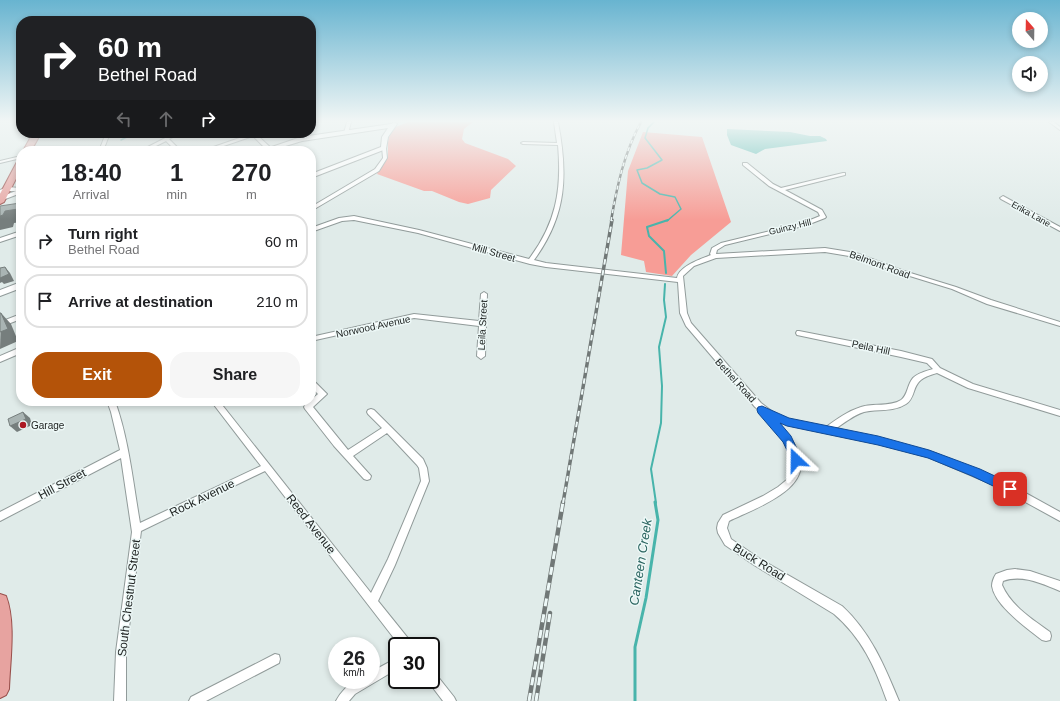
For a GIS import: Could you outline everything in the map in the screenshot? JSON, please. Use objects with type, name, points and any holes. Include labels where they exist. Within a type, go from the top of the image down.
[{"type":"main road","points":[[2,196],[16,172]]},
{"type":"main road","points":[[0,602],[3,621],[3,638],[0,689]]},
{"type":"street","points":[[316,174],[366,155]]},
{"type":"street","points":[[316,206],[377,170],[385,158],[385,155]]},
{"type":"street","points":[[530,262],[545,242],[553,224],[563,180],[561,155]]},
{"type":"street","points":[[10,161],[16,158]]},
{"type":"street","points":[[0,162],[16,162]]},
{"type":"street","name":"Guinzy Hill","points":[[715,256],[713,254],[714,249],[723,244],[805,224],[823,218],[822,213],[818,209],[779,190],[763,180],[745,164]]},
{"type":"street","points":[[779,190],[842,174]]},
{"type":"street","points":[[2,196],[16,192]]},
{"type":"street","points":[[2,196],[16,192]]},
{"type":"street","name":"Erika Lane","points":[[1003,198],[1060,229]]},
{"type":"street","name":"Mill Street","points":[[316,228],[340,219],[354,218],[419,232],[530,262],[681,280]]},
{"type":"street","points":[[0,240],[16,235]]},
{"type":"street","name":"Belmont Road","points":[[681,280],[680,276],[688,267],[715,256],[825,250],[846,252],[856,254],[916,277],[954,288],[999,306],[1060,324]]},
{"type":"street","name":"Bethel Road","points":[[681,280],[683,311],[688,324],[762,410],[787,422],[903,446],[952,463],[999,483],[1060,517]]},
{"type":"street","points":[[0,293],[16,287]]},
{"type":"street","name":"Leila Street","points":[[481,356],[484,294]]},
{"type":"street","name":"Norwood Avenue","points":[[316,338],[414,316],[482,324]]},
{"type":"street","points":[[0,325],[16,318]]},
{"type":"street","name":"Peila Hill","points":[[799,333],[866,346],[929,361],[936,366],[938,370],[971,386],[1060,413]]},
{"type":"street","points":[[0,359],[16,352]]},
{"type":"street","points":[[827,430],[853,413],[862,409],[897,405],[903,402],[906,400],[915,381],[938,370]]},
{"type":"street","points":[[316,388],[323,394],[316,400]]},
{"type":"street","name":"South Chestnut Street","points":[[113,406],[124,452],[136,529],[121,652],[120,701]]},
{"type":"street","name":"Reed Avenue","points":[[219,406],[400,637]]},
{"type":"street","points":[[309,406],[308,407],[348,455],[368,476]]},
{"type":"street","name":"Buck Road","points":[[762,410],[782,431],[790,444],[798,467],[796,474],[794,480],[783,490],[726,518],[723,523],[722,533],[728,542],[757,562],[838,610],[848,618],[858,629],[875,658],[893,701]]},
{"type":"street","points":[[371,412],[386,430],[420,462],[425,474],[424,487],[385,579],[372,602]]},
{"type":"street","points":[[348,455],[386,430]]},
{"type":"street","name":"Hill Street","points":[[0,517],[124,452]]},
{"type":"street","name":"Rock Avenue","points":[[136,529],[266,467]]},
{"type":"street","points":[[1046,636],[1012,608],[1003,598],[997,585],[999,577],[1008,573],[1020,572],[1060,586]]},
{"type":"street","points":[[195,701],[275,659]]},
{"type":"street","points":[[440,688],[450,701]]},
{"type":"street","points":[[342,701],[353,689]]},
{"type":"shaded area","points":[[388,155],[496,155],[508,159],[516,166],[491,190],[490,198],[468,204],[432,191],[424,191],[377,174]]},
{"type":"shaded area","points":[[634,155],[708,155],[731,222],[691,255],[672,276],[646,272],[644,261],[621,255],[628,171]]},
{"type":"building","points":[[16,204],[16,209],[5,211],[3,215],[0,216],[0,206]]},
{"type":"building","points":[[5,267],[9,274],[0,278],[0,268]]},
{"type":"building","points":[[0,313],[8,329],[0,332]]},
{"type":"building","points":[[23,412],[26,419],[10,426],[8,419]]},
{"type":"waterway","name":"Canteen Creek","points":[[658,155],[662,160],[647,168],[637,170],[642,183],[660,194],[675,197],[681,209],[667,221]]},
{"type":"waterway","name":"Canteen Creek","points":[[666,273],[664,251],[649,236],[647,227],[668,220]]},
{"type":"waterway","name":"Canteen Creek","points":[[656,503],[651,469],[661,423],[662,386],[659,347],[666,317],[664,300],[665,284]]},
{"type":"waterway","name":"Canteen Creek","points":[[635,701],[635,647],[646,598],[658,520],[655,502]]},
{"type":"railway","points":[[611,221],[622,170],[627,155]]},
{"type":"railway","points":[[563,503],[612,220]]},
{"type":"railway","points":[[529,701],[563,502]]},
{"type":"railway","points":[[536,701],[550,613]]},
{"type":"place","name":"Garage","points":[[23,425]]},
{"type":"route","points":[[796,460],[788,439],[780,428],[762,410],[787,422],[903,446],[929,454],[976,472],[1010,489]]}]
